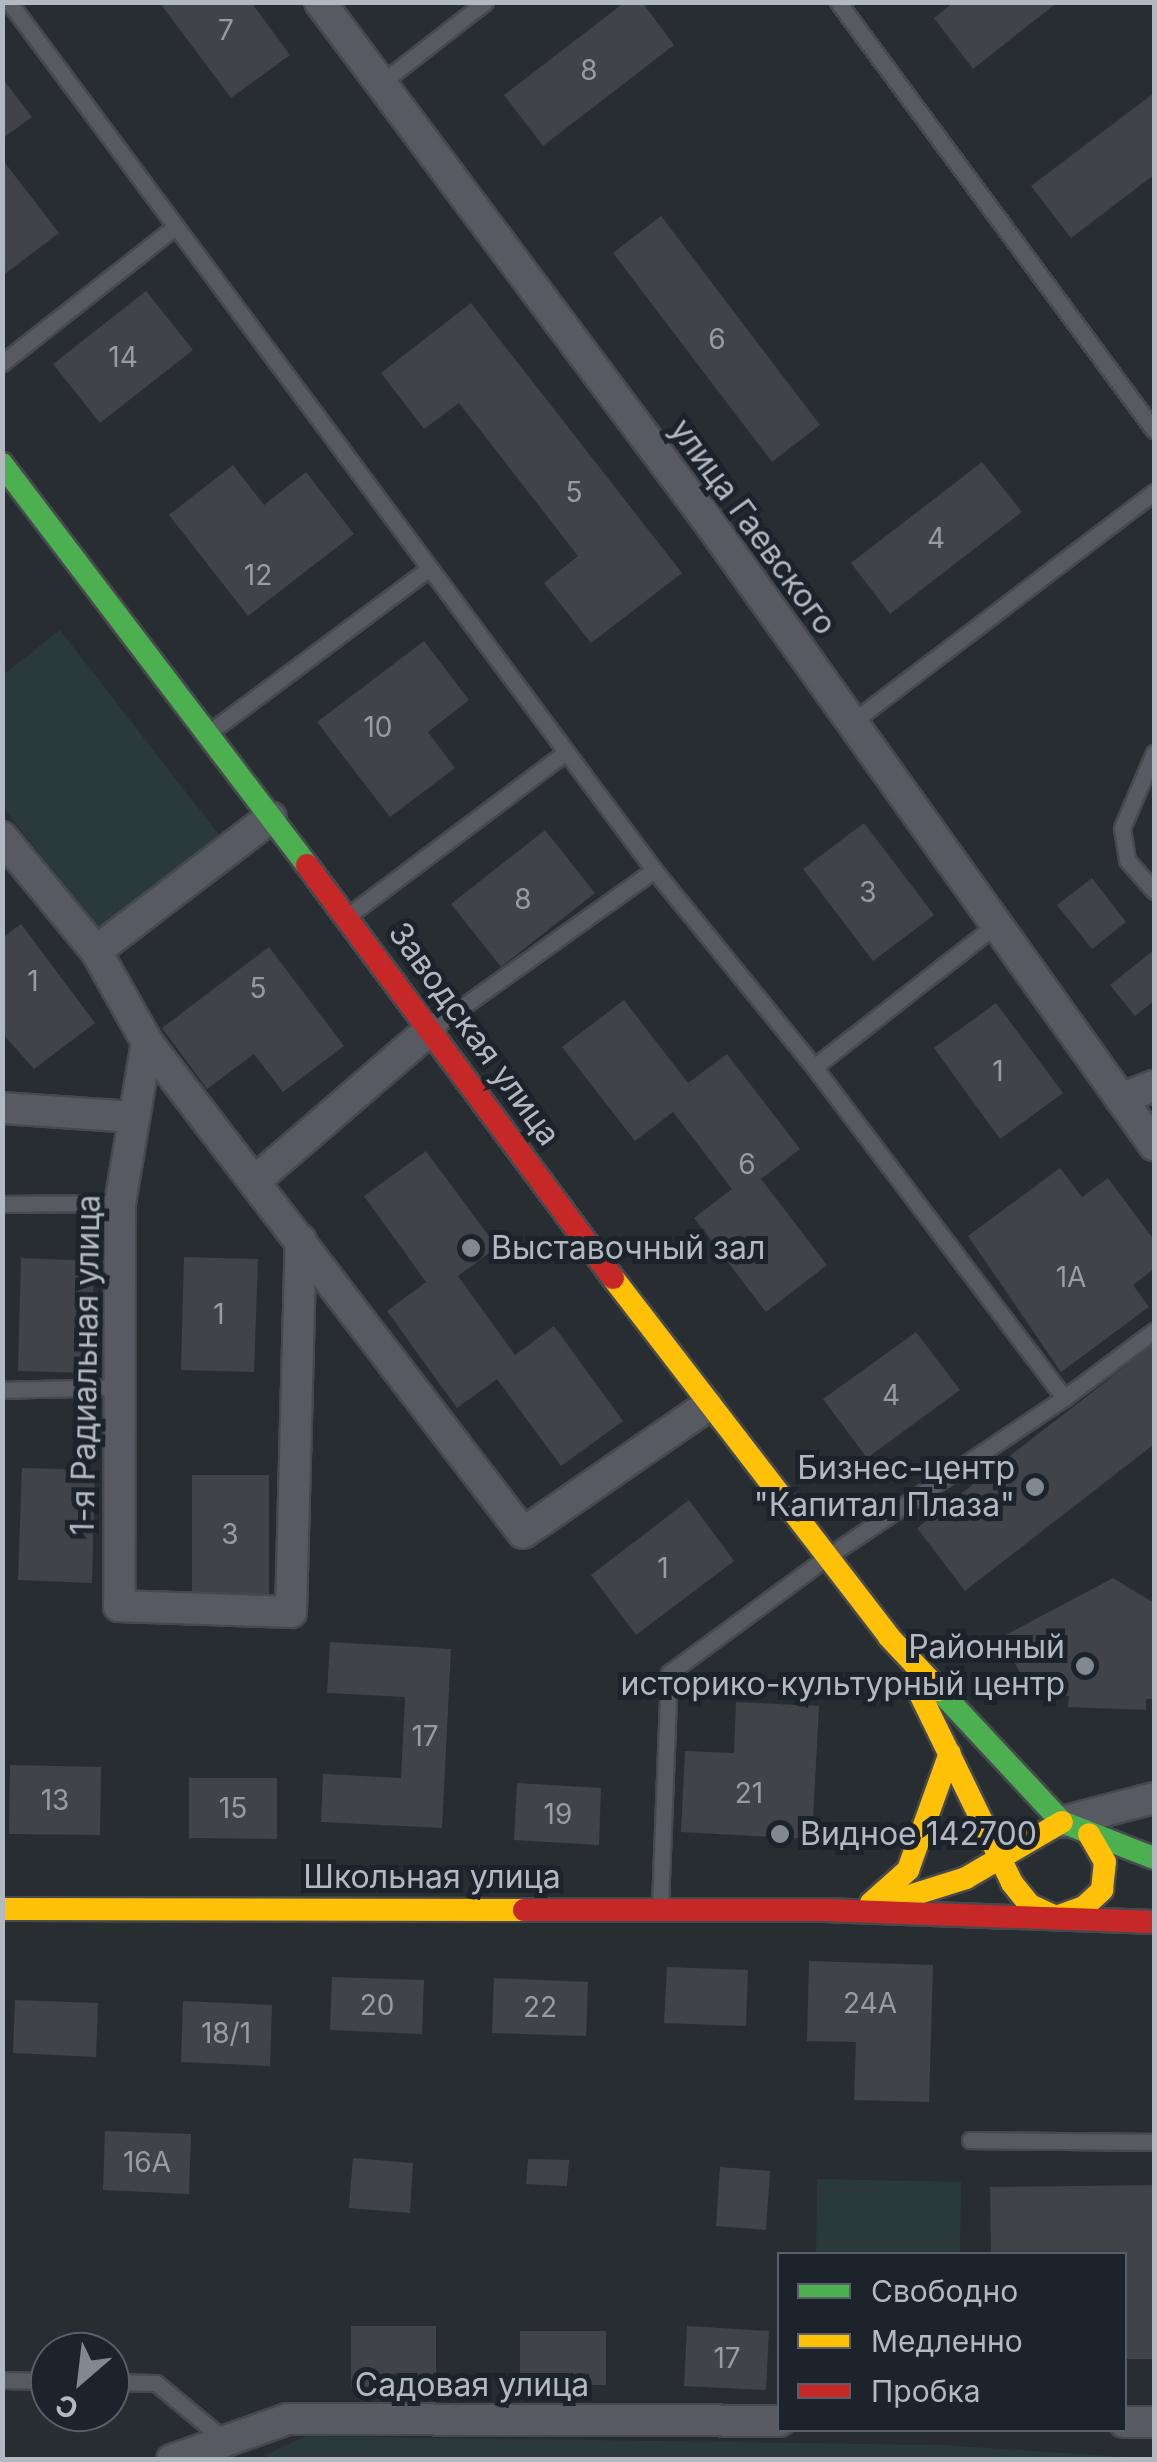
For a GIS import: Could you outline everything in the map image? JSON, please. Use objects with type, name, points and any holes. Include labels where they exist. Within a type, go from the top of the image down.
[{"type":"street","name":"улица Гаевского","points":[[320,2],[852,723],[1154,1145]]},
{"type":"street","name":"Заводская улица","points":[[2,464],[347,917],[707,1406],[894,1642]]},
{"type":"street","points":[[96,950],[270,817]]},
{"type":"street","points":[[3,839],[96,950],[147,1042],[257,1179],[522,1533],[707,1406]]},
{"type":"street","points":[[257,1179],[430,1029]]},
{"type":"street","name":"1-я Радиальная улица","points":[[147,1042],[120,1203],[119,1606],[291,1612],[301,1240]]},
{"type":"street","points":[[1121,1099],[1154,1086]]},
{"type":"street","points":[[1121,1099],[1154,1111]]},
{"type":"street","points":[[2,1108],[134,1116]]},
{"type":"street","points":[[894,1642],[1105,1862],[1102,1890],[1084,1907],[1056,1918],[1030,1905],[894,1642]]},
{"type":"street","points":[[861,1911],[908,1870],[950,1753]]},
{"type":"street","points":[[861,1911],[966,1878],[1003,1858],[1154,1798]]},
{"type":"street","points":[[1076,1828],[1154,1858]]},
{"type":"street","name":"Школьная улица","points":[[2,1908],[861,1911],[1154,1922]]},
{"type":"street","name":"Садовая улица","points":[[172,2460],[222,2437],[288,2419],[777,2421]]},
{"type":"street","points":[[1127,2422],[1154,2422]]},
{"type":"lane","points":[[9,2],[172,230],[654,870],[814,1067],[1064,1398]]},
{"type":"lane","points":[[380,84],[486,2]]},
{"type":"lane","points":[[838,2],[1154,430]]},
{"type":"lane","points":[[2,362],[172,230]]},
{"type":"lane","points":[[852,723],[1154,492]]},
{"type":"lane","points":[[208,734],[428,570]]},
{"type":"lane","points":[[347,917],[566,752]]},
{"type":"lane","points":[[1154,753],[1122,828],[1127,860],[1154,891]]},
{"type":"lane","points":[[430,1029],[654,870]]},
{"type":"lane","points":[[814,1067],[997,924]]},
{"type":"lane","points":[[2,1204],[120,1203]]},
{"type":"lane","points":[[660,1910],[669,1673],[828,1556],[1064,1398],[1154,1331]]},
{"type":"lane","points":[[2,1390],[119,1387]]},
{"type":"lane","points":[[970,2140],[1154,2142]]},
{"type":"lane","points":[[2,2380],[30,2381]]},
{"type":"lane","points":[[130,2382],[156,2383],[222,2437]]},
{"type":"shaded area","points":[[60,630],[220,836],[98,930],[3,807],[3,675]]},
{"type":"shaded area","points":[[817,2179],[961,2182],[960,2252],[816,2252]]},
{"type":"shaded area","points":[[306,2436],[943,2445],[1154,2459],[268,2459],[267,2454]]},
{"type":"building","points":[[166,2],[251,2],[290,55],[231,98],[162,6]]},
{"type":"building","points":[[625,2],[642,2],[674,45],[543,146],[504,95]]},
{"type":"building","points":[[954,2],[1058,2],[973,69],[934,18]]},
{"type":"building","points":[[2,78],[32,117],[2,139]]},
{"type":"building","points":[[1154,93],[1154,175],[1071,238],[1031,186]]},
{"type":"building","points":[[2,159],[59,233],[2,276]]},
{"type":"building","points":[[661,216],[820,425],[772,462],[613,253]]},
{"type":"building","points":[[146,291],[193,350],[100,423],[53,364]]},
{"type":"building","points":[[471,303],[682,573],[591,643],[544,583],[578,556],[459,403],[424,429],[381,373]]},
{"type":"building","points":[[982,462],[1022,512],[890,614],[851,563]]},
{"type":"building","points":[[233,465],[264,505],[306,472],[354,534],[248,616],[169,515]]},
{"type":"building","points":[[424,641],[469,700],[428,732],[455,768],[390,817],[317,722]]},
{"type":"building","points":[[864,823],[934,915],[873,961],[803,869]]},
{"type":"building","points":[[545,830],[595,893],[501,967],[451,904]]},
{"type":"building","points":[[1092,878],[1126,922],[1092,949],[1057,905]]},
{"type":"building","points":[[21,924],[95,1023],[34,1069],[2,1033],[2,938]]},
{"type":"building","points":[[269,947],[344,1046],[283,1092],[254,1054],[207,1089],[162,1028]]},
{"type":"building","points":[[1154,950],[1154,1001],[1135,1016],[1110,985]]},
{"type":"building","points":[[624,1000],[688,1083],[727,1054],[800,1149],[761,1179],[827,1265],[766,1312],[694,1218],[732,1189],[673,1112],[635,1141],[562,1047]]},
{"type":"building","points":[[996,1003],[1063,1093],[1000,1139],[934,1048]]},
{"type":"building","points":[[426,1151],[497,1247],[458,1276],[515,1355],[554,1326],[623,1421],[561,1466],[497,1379],[457,1408],[387,1311],[426,1282],[364,1196]]},
{"type":"building","points":[[1060,1168],[1082,1197],[1108,1178],[1154,1240],[1154,1269],[1133,1285],[1149,1307],[1061,1372],[968,1236]]},
{"type":"building","points":[[184,1257],[258,1259],[254,1372],[181,1370]]},
{"type":"building","points":[[21,1258],[94,1261],[91,1373],[18,1371]]},
{"type":"building","points":[[916,1332],[960,1390],[867,1458],[823,1399]]},
{"type":"building","name":"Бизнес-центр \"Капитал Плаза\"","points":[[1154,1344],[1153,1445],[965,1591],[917,1528]]},
{"type":"building","points":[[22,1468],[95,1470],[92,1583],[18,1580]]},
{"type":"building","points":[[192,1475],[269,1475],[269,1594],[192,1594]]},
{"type":"building","points":[[689,1500],[734,1561],[636,1635],[591,1575]]},
{"type":"building","name":"Районный историко-культурный центр","points":[[1113,1578],[1154,1603],[1154,1699],[1146,1699],[1146,1710],[1068,1707],[1069,1696],[1033,1695],[1000,1638]]},
{"type":"building","points":[[330,1642],[451,1649],[442,1828],[321,1822],[323,1774],[401,1778],[405,1697],[327,1693]]},
{"type":"building","points":[[736,1702],[819,1706],[812,1839],[681,1832],[685,1751],[734,1753]]},
{"type":"building","points":[[10,1765],[101,1767],[100,1835],[9,1834]]},
{"type":"building","points":[[189,1778],[277,1778],[277,1839],[189,1838]]},
{"type":"building","points":[[517,1783],[601,1788],[599,1845],[514,1840]]},
{"type":"building","points":[[809,1961],[933,1965],[929,2102],[854,2100],[856,2042],[807,2041]]},
{"type":"building","points":[[667,1967],[748,1970],[746,2026],[664,2023]]},
{"type":"building","points":[[332,1977],[424,1980],[422,2034],[330,2030]]},
{"type":"building","points":[[494,1978],[588,1982],[586,2036],[492,2033]]},
{"type":"building","points":[[15,2000],[98,2003],[96,2057],[13,2053]]},
{"type":"building","points":[[183,2001],[272,2005],[270,2066],[181,2062]]},
{"type":"building","points":[[105,2131],[191,2134],[189,2194],[103,2190]]},
{"type":"building","points":[[353,2158],[413,2163],[410,2213],[349,2208]]},
{"type":"building","points":[[528,2159],[569,2160],[567,2186],[526,2184]]},
{"type":"building","points":[[720,2167],[770,2171],[766,2230],[716,2226]]},
{"type":"building","points":[[1154,2185],[1154,2359],[1127,2359],[1127,2252],[991,2252],[990,2187]]},
{"type":"building","points":[[351,2326],[436,2326],[436,2386],[351,2387]]},
{"type":"building","points":[[687,2326],[769,2331],[766,2390],[684,2386]]},
{"type":"building","points":[[520,2331],[606,2331],[606,2385],[520,2385]]},
{"type":"traffic: fast","points":[[2,464],[307,865]]},
{"type":"traffic: fast","points":[[939,1690],[1062,1822],[1154,1858]]},
{"type":"traffic: slow","points":[[613,1278],[889,1637],[939,1690]]},
{"type":"traffic: slow","points":[[919,1692],[1012,1883],[1030,1905],[1056,1917],[1084,1907],[1102,1890],[1105,1862],[1089,1834]]},
{"type":"traffic: slow","points":[[871,1903],[908,1870],[950,1753]]},
{"type":"traffic: slow","points":[[890,1902],[966,1878],[1062,1822]]},
{"type":"traffic: slow","points":[[2,1909],[524,1910]]},
{"type":"traffic: jam","points":[[307,865],[613,1278]]},
{"type":"traffic: jam","points":[[524,1910],[824,1910],[1154,1922]]},
{"type":"place","name":"Выставочный зал","points":[[471,1248]]},
{"type":"place","name":"Бизнес-центр \"Капитал Плаза\"","points":[[1035,1487]]},
{"type":"place","name":"Районный историко-культурный центр","points":[[1085,1666]]},
{"type":"place","name":"Видное 142700","points":[[780,1834]]}]
